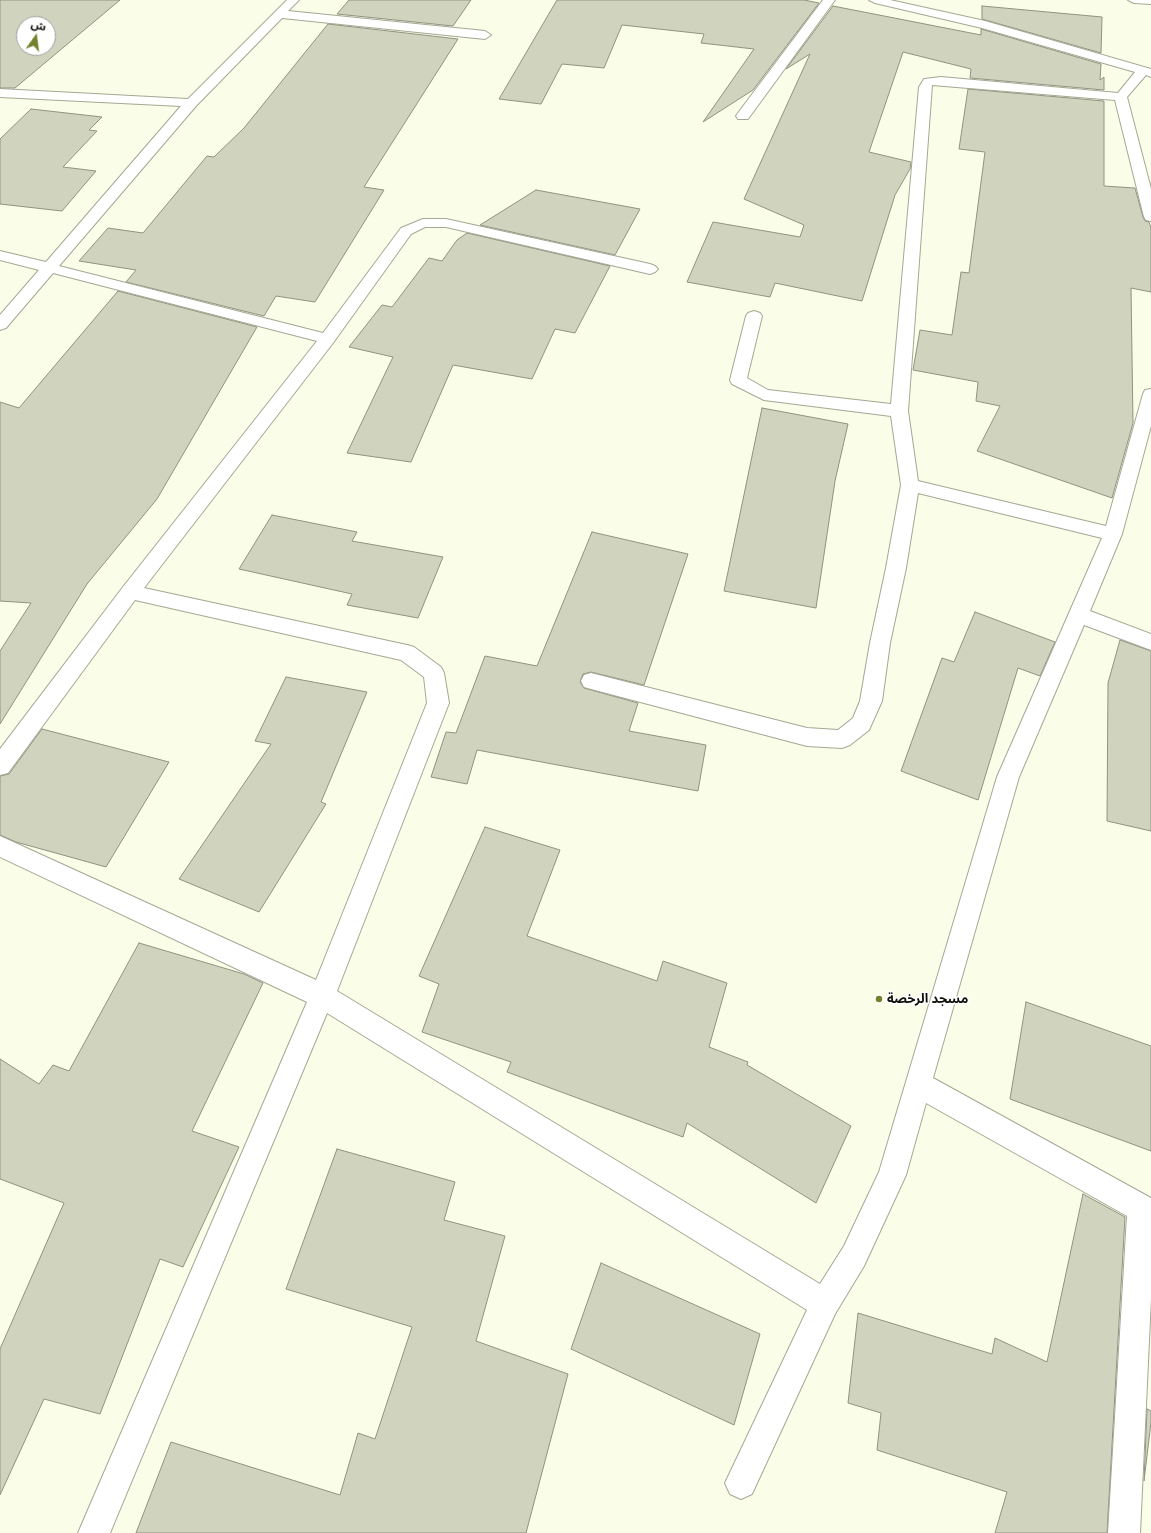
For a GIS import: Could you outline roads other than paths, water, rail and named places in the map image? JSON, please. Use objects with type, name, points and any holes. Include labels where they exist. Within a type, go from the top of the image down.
[{"type":"street","points":[[0,325],[191,103],[293,0]]},
{"type":"street","points":[[743,116],[829,0]]},
{"type":"street","points":[[591,682],[807,737],[842,739],[861,724],[871,701],[880,642],[896,568],[910,485],[898,411],[925,87],[928,82],[941,81],[1121,97],[1147,72],[985,25],[874,0]]},
{"type":"street","points":[[1134,0],[1151,1]]},
{"type":"street","points":[[279,14],[485,35]]},
{"type":"street","points":[[0,93],[191,103]]},
{"type":"street","points":[[1121,97],[1151,217]]},
{"type":"street","points":[[0,766],[130,592],[327,339],[406,231],[423,223],[446,223],[650,269]]},
{"type":"street","points":[[0,255],[327,339]]},
{"type":"street","points":[[754,316],[738,380],[764,395],[898,411]]},
{"type":"street","points":[[741,1483],[825,1304],[854,1256],[892,1175],[1008,777],[1113,534],[1151,394]]},
{"type":"street","points":[[910,485],[1113,534]]},
{"type":"street","points":[[94,1533],[322,996],[438,703],[434,673],[407,653],[130,592]]},
{"type":"street","points":[[1078,615],[1151,642]]},
{"type":"street","points":[[0,846],[322,996],[825,1304]]},
{"type":"street","points":[[918,1084],[1146,1210],[1124,1533]]},
{"type":"place","name":"مسجد الرخصة","points":[[879,999]]}]
